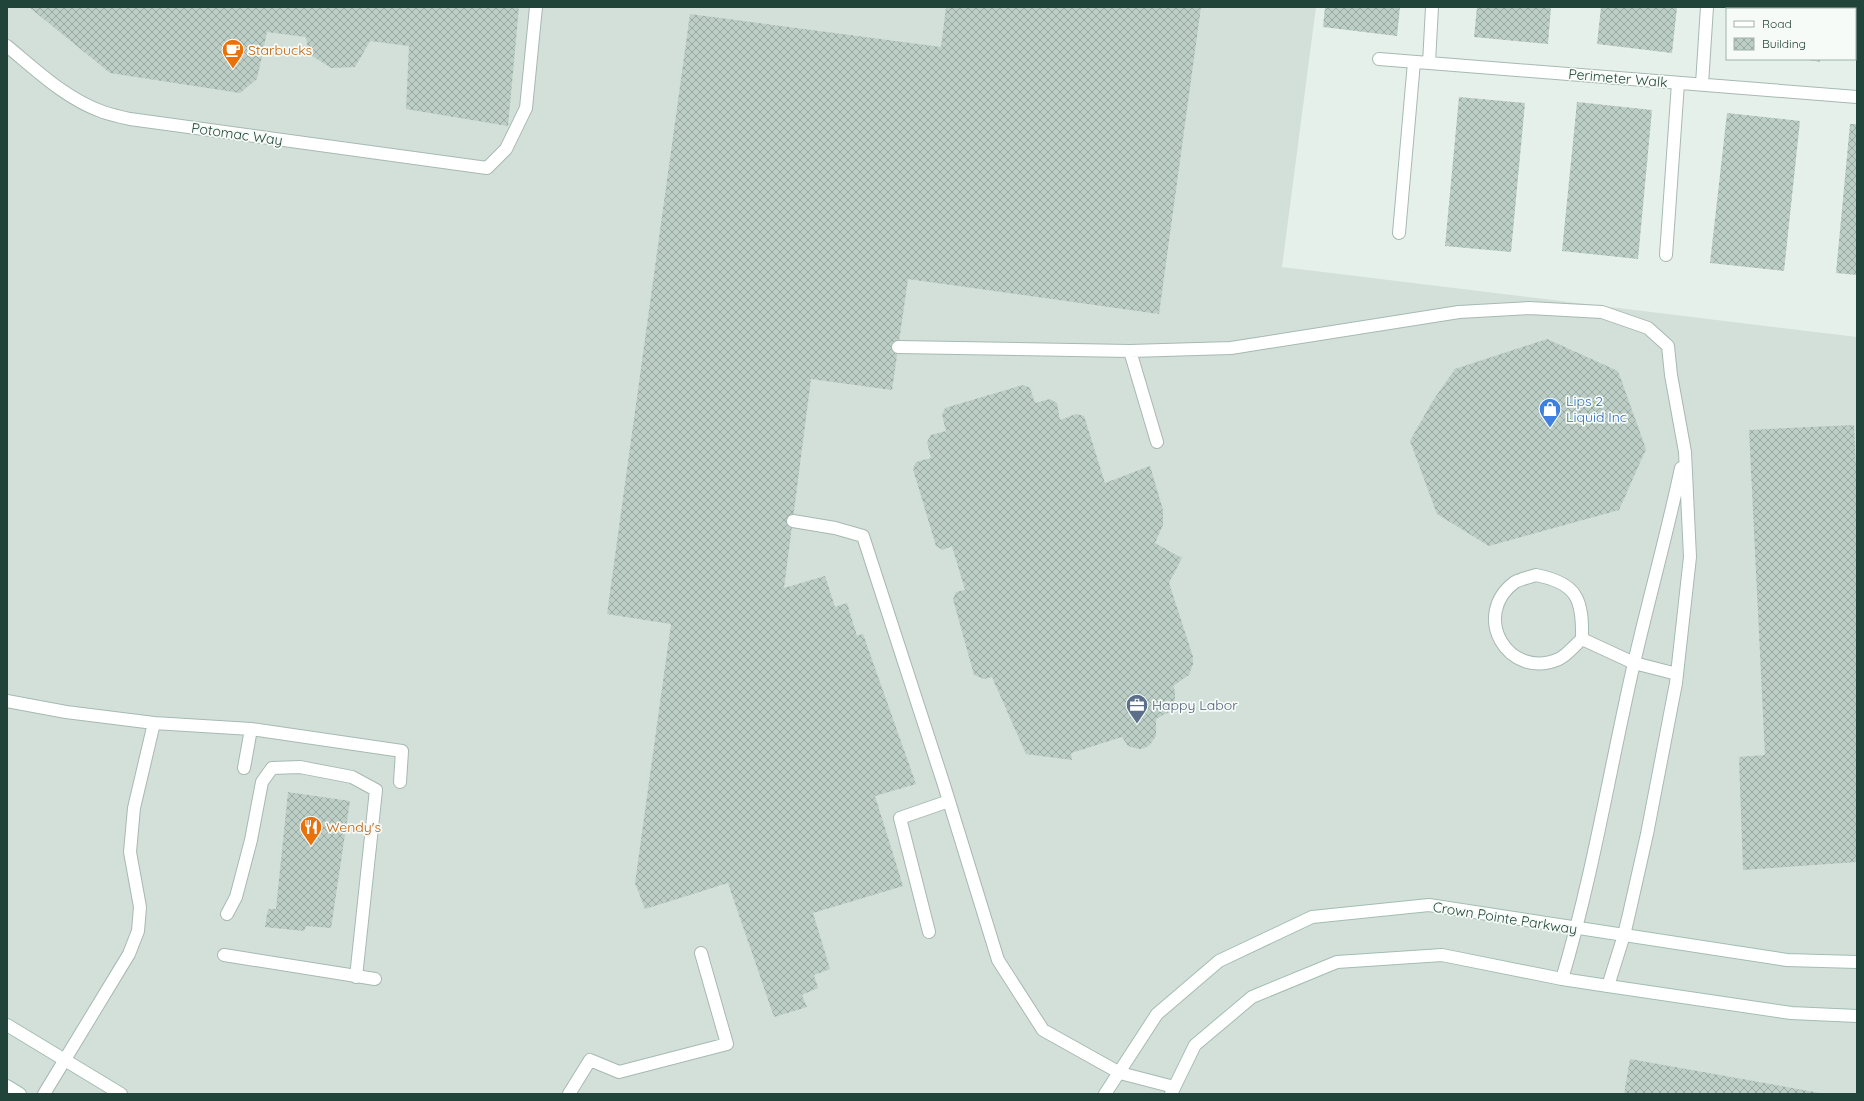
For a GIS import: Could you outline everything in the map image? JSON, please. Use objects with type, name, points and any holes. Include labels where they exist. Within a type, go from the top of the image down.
[{"type":"street","name":"Potomac Way","points":[[7,46],[59,88],[77,99],[102,111],[130,119],[487,168],[506,149],[526,108],[536,7]]},
{"type":"street","points":[[1428,63],[1432,7]]},
{"type":"street","points":[[1702,84],[1707,7]]},
{"type":"street","name":"Perimeter Walk","points":[[1379,59],[1857,97]]},
{"type":"street","points":[[1399,233],[1414,62]]},
{"type":"street","points":[[1666,255],[1678,83]]},
{"type":"street","points":[[898,347],[1130,350],[1231,348],[1459,312],[1529,308],[1602,312],[1648,328],[1668,346],[1671,375],[1685,452],[1690,557],[1677,674],[1647,834],[1624,935],[1608,986]]},
{"type":"street","points":[[1130,350],[1157,442]]},
{"type":"street","points":[[1562,979],[1577,929],[1609,786],[1634,663],[1685,452]]},
{"type":"street","points":[[793,521],[835,528],[863,536],[949,802],[998,960],[1044,1030],[1120,1073],[1172,1090],[1196,1045],[1252,997],[1337,962],[1442,955],[1562,979],[1791,1013],[1857,1016]]},
{"type":"street","points":[[1536,576],[1555,579],[1571,590],[1581,607],[1582,639],[1561,658],[1542,664],[1522,661],[1506,650],[1496,633],[1495,613],[1502,595],[1516,582],[1536,576]]},
{"type":"street","points":[[1582,639],[1634,663],[1677,674]]},
{"type":"street","points":[[7,701],[66,712],[154,723],[251,729],[402,750],[400,782]]},
{"type":"street","points":[[44,1094],[66,1061],[129,954],[138,931],[140,907],[130,852],[134,808],[154,723]]},
{"type":"street","points":[[244,768],[251,729]]},
{"type":"street","points":[[228,914],[236,897],[251,840],[262,782],[272,768],[300,767],[352,777],[376,790],[356,976]]},
{"type":"street","points":[[929,932],[900,818],[949,802]]},
{"type":"street","name":"Crown Pointe Parkway","points":[[1105,1094],[1157,1014],[1218,961],[1312,917],[1429,905],[1577,929],[1787,960],[1857,962]]},
{"type":"street","points":[[569,1094],[590,1060],[619,1072],[727,1044],[701,953]]},
{"type":"street","points":[[224,955],[375,979]]},
{"type":"street","points":[[7,1025],[121,1094]]},
{"type":"street","points":[[7,1086],[20,1094]]},
{"type":"shaded area","points":[[7,7],[1316,7],[1282,267],[1857,337],[1857,1094],[7,1094]]},
{"type":"building","points":[[29,7],[519,7],[508,126],[406,109],[409,46],[370,41],[355,67],[331,68],[309,54],[306,37],[267,32],[257,79],[240,93],[110,73]]},
{"type":"building","points":[[946,7],[1201,7],[1159,314],[908,279],[892,390],[811,379],[784,588],[825,576],[835,607],[847,603],[857,636],[863,634],[916,784],[875,796],[903,886],[813,913],[830,969],[814,975],[818,988],[802,995],[807,1007],[774,1017],[728,883],[645,909],[635,883],[671,624],[607,614],[690,14],[941,47]]},
{"type":"building","points":[[1325,7],[1400,7],[1397,36],[1323,27]]},
{"type":"building","points":[[1477,7],[1551,7],[1548,44],[1474,37]]},
{"type":"building","points":[[1601,7],[1677,7],[1672,53],[1597,44]]},
{"type":"building","points":[[1751,7],[1826,7],[1826,8]]},
{"type":"building","points":[[1809,60],[1820,60],[1820,62]]},
{"type":"building","points":[[1459,97],[1525,103],[1511,252],[1445,246]]},
{"type":"building","points":[[1577,102],[1652,110],[1638,259],[1562,251]]},
{"type":"building","points":[[1727,113],[1800,121],[1784,271],[1710,263]]},
{"type":"building","points":[[1850,124],[1857,124],[1857,275],[1836,273]]},
{"type":"building","points":[[1547,339],[1618,371],[1646,449],[1619,510],[1489,546],[1437,514],[1410,441],[1432,402],[1455,369]]},
{"type":"building","points":[[1023,385],[1030,388],[1035,403],[1050,399],[1057,403],[1060,420],[1076,414],[1084,416],[1105,483],[1150,466],[1163,510],[1163,525],[1155,543],[1182,558],[1169,583],[1193,657],[1193,664],[1189,675],[1173,686],[1175,691],[1175,703],[1169,712],[1156,719],[1156,736],[1150,745],[1144,748],[1139,749],[1128,746],[1122,737],[1071,753],[1072,760],[1026,754],[992,677],[984,679],[974,675],[953,599],[956,592],[965,590],[952,546],[943,550],[936,546],[913,469],[916,462],[931,458],[927,442],[931,435],[946,431],[942,415],[945,408]]},
{"type":"building","points":[[1854,425],[1857,487],[1857,862],[1743,870],[1739,757],[1765,755],[1749,430]]},
{"type":"building","points":[[288,792],[350,801],[331,928],[306,926],[304,931],[265,927],[268,909],[276,909]]},
{"type":"building","points":[[1630,1059],[1820,1093],[1624,1094]]},
{"type":"place","name":"Starbucks","points":[[233,70]]},
{"type":"place","name":"Lips 2 Liquid Inc","points":[[1550,428]]},
{"type":"place","name":"Happy Labor","points":[[1137,724]]},
{"type":"place","name":"Wendy's","points":[[311,846]]}]
